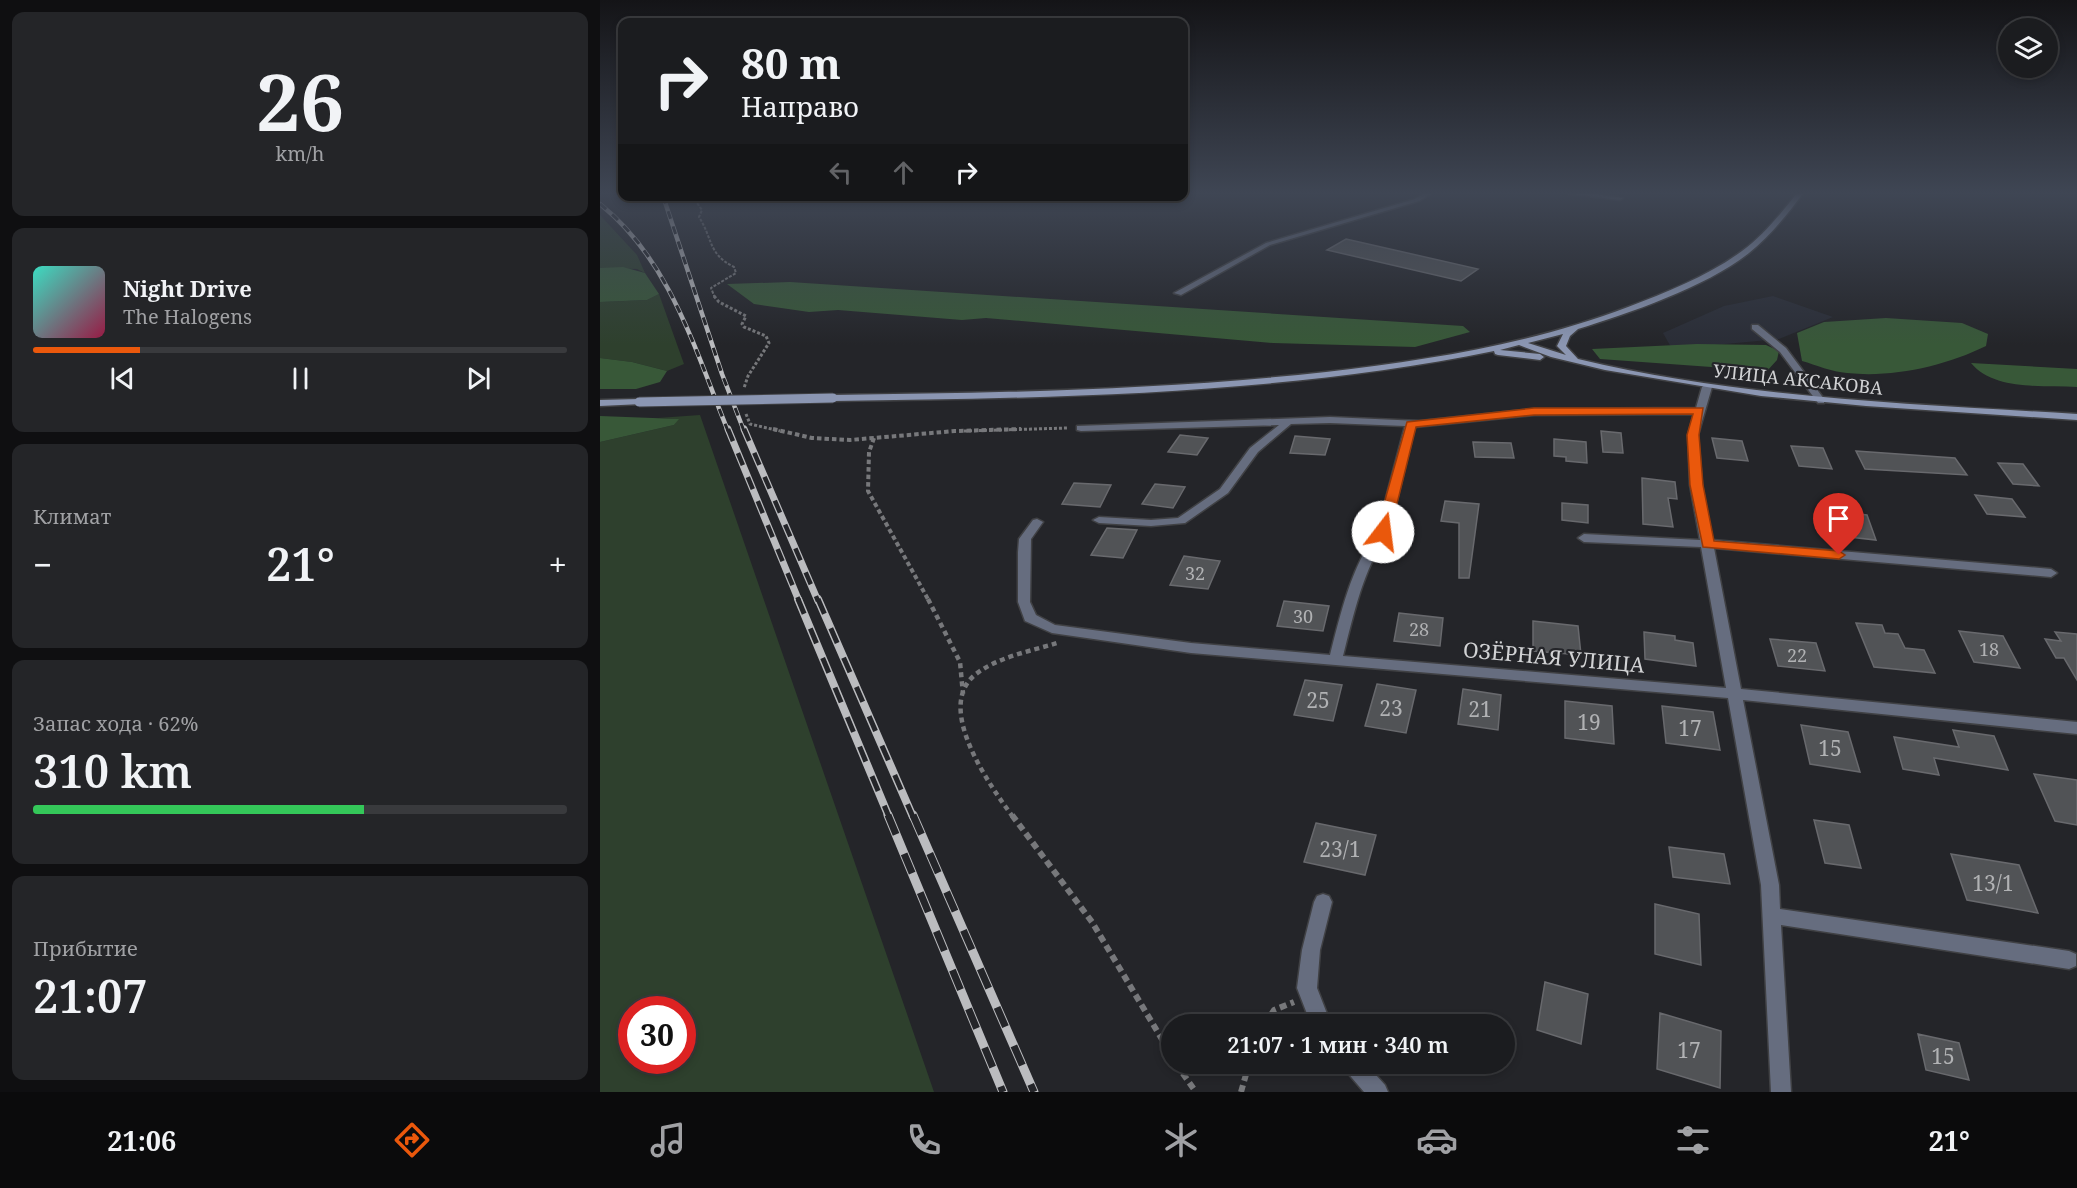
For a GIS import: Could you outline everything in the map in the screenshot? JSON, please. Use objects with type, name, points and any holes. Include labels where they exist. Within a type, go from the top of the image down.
[{"type":"main road","points":[[600,402],[1019,395],[1210,386],[1319,376],[1460,355],[1521,343],[1575,328],[1616,315],[1684,286],[1745,252],[1754,243]]},
{"type":"main road","points":[[1575,328],[1566,335],[1562,346],[1565,352],[1589,364]]},
{"type":"main road","name":"УЛИЦА АКСАКОВА","points":[[1521,343],[1589,364],[1707,387],[1821,401],[2077,417]]},
{"type":"main road","points":[[1460,355],[1512,352],[1589,364]]},
{"type":"street","points":[[1178,293],[1272,243]]},
{"type":"street","points":[[1755,327],[1783,350],[1821,401]]},
{"type":"street","points":[[1707,387],[1693,435],[1696,485],[1774,916],[1781,1092]]},
{"type":"street","points":[[1081,428],[1330,420],[1411,424],[1534,412],[1699,411]]},
{"type":"street","points":[[1099,520],[1151,523],[1181,521],[1224,492],[1254,450],[1289,421]]},
{"type":"street","points":[[1335,660],[1347,614],[1373,543],[1383,532],[1411,424]]},
{"type":"street","name":"ОЗЁРНАЯ УЛИЦА","points":[[1037,522],[1025,539],[1024,602],[1030,618],[1052,629],[1191,648],[1735,694],[2077,728]]},
{"type":"street","points":[[1584,538],[1708,544],[2051,573]]},
{"type":"street","points":[[1317,1014],[1307,988],[1311,950],[1323,902]]},
{"type":"street","points":[[1774,916],[2069,960]]},
{"type":"street","points":[[1362,1074],[1378,1092]]},
{"type":"path","points":[[708,243],[712,253],[734,267],[736,273],[720,281],[711,288],[711,292],[719,302],[746,316],[742,324],[744,327],[766,336],[769,344],[764,356],[747,376],[743,396]]},
{"type":"path","points":[[744,405],[750,423],[780,433],[812,438],[874,438],[954,431],[1081,428]]},
{"type":"path","points":[[874,438],[868,452],[868,491],[947,633],[960,662],[963,694],[961,722],[984,778],[1092,922],[1161,1038]]},
{"type":"path","points":[[963,694],[974,675],[999,661],[1057,644],[1067,631]]},
{"type":"path","points":[[1271,1014],[1274,1010],[1310,995]]},
{"type":"path","points":[[1183,1074],[1196,1092]]},
{"type":"path","points":[[1241,1092],[1246,1074]]},
{"type":"shaded area","points":[[1773,296],[1833,317],[1779,339],[1672,349],[1663,333],[1724,306]]},
{"type":"green space","points":[[600,243],[626,243],[637,255],[645,273],[637,269],[600,268]]},
{"type":"green space","points":[[623,267],[645,273],[659,294],[647,300],[600,302],[600,268]]},
{"type":"green space","points":[[790,282],[1463,326],[1470,332],[1415,347],[1273,343],[986,318],[962,320],[838,310],[809,312],[754,304],[727,284]]},
{"type":"green space","points":[[659,294],[684,364],[667,371],[632,362],[600,358],[600,302],[647,300]]},
{"type":"green space","points":[[1886,318],[1962,323],[1988,334],[1986,346],[1936,365],[1882,374],[1841,372],[1802,361],[1797,333],[1824,322]]},
{"type":"green space","points":[[1697,344],[1766,345],[1779,351],[1777,360],[1767,371],[1600,359],[1592,349]]},
{"type":"green space","points":[[600,358],[632,362],[667,371],[660,382],[636,389],[600,389]]},
{"type":"green space","points":[[1971,363],[2077,369],[2077,387],[2020,385],[2006,382],[1992,378]]},
{"type":"green space","points":[[700,415],[934,1092],[600,1092],[600,442],[674,425],[678,419],[658,418]]},
{"type":"green space","points":[[600,416],[679,419],[674,425],[600,442]]},
{"type":"building","points":[[1339,243],[1363,243],[1478,269],[1461,281],[1327,250]]},
{"type":"building","points":[[1601,431],[1621,433],[1623,453],[1603,452]]},
{"type":"building","points":[[1180,435],[1208,438],[1197,455],[1168,452]]},
{"type":"building","points":[[1295,436],[1330,439],[1325,455],[1290,453]]},
{"type":"building","points":[[1712,438],[1742,441],[1748,461],[1717,458]]},
{"type":"building","points":[[1554,439],[1586,442],[1587,463],[1566,461],[1566,457],[1554,456]]},
{"type":"building","points":[[1473,442],[1511,443],[1514,458],[1475,457]]},
{"type":"building","points":[[1791,446],[1823,448],[1832,469],[1799,466]]},
{"type":"building","points":[[1856,451],[1955,458],[1967,475],[1865,469]]},
{"type":"building","points":[[1998,463],[2023,464],[2039,486],[2013,484]]},
{"type":"building","points":[[1642,478],[1675,482],[1677,499],[1668,498],[1673,527],[1643,524]]},
{"type":"building","points":[[1074,483],[1111,485],[1100,507],[1062,504]]},
{"type":"building","points":[[1155,484],[1185,487],[1173,508],[1142,504]]},
{"type":"building","points":[[1975,495],[2012,499],[2025,517],[1987,514]]},
{"type":"building","points":[[1445,501],[1479,504],[1469,578],[1459,578],[1459,523],[1441,521]]},
{"type":"building","points":[[1562,503],[1588,505],[1588,523],[1562,520]]},
{"type":"building","points":[[1823,510],[1867,515],[1876,540],[1831,535]]},
{"type":"building","points":[[1107,528],[1137,530],[1123,558],[1091,555]]},
{"type":"building","points":[[1184,556],[1220,561],[1208,589],[1170,585]]},
{"type":"building","points":[[1284,601],[1329,606],[1323,631],[1277,626]]},
{"type":"building","points":[[1399,613],[1443,618],[1440,646],[1394,641]]},
{"type":"building","points":[[1533,621],[1578,626],[1581,655],[1533,651]]},
{"type":"building","points":[[1856,623],[1882,625],[1885,633],[1898,634],[1905,648],[1924,650],[1935,673],[1874,667]]},
{"type":"building","points":[[1959,631],[2003,636],[2020,668],[1974,662]]},
{"type":"building","points":[[1644,632],[1675,636],[1675,640],[1693,643],[1696,666],[1645,659]]},
{"type":"building","points":[[2055,632],[2077,634],[2077,680],[2064,658],[2056,658],[2045,639],[2061,641]]},
{"type":"building","points":[[1770,639],[1816,643],[1825,671],[1778,666]]},
{"type":"building","points":[[1305,680],[1342,685],[1333,721],[1294,715]]},
{"type":"building","points":[[1377,684],[1416,690],[1406,733],[1365,726]]},
{"type":"building","points":[[1463,689],[1501,695],[1498,730],[1458,724]]},
{"type":"building","points":[[1565,701],[1612,706],[1614,744],[1565,738]]},
{"type":"building","points":[[1662,706],[1713,712],[1720,750],[1666,743]]},
{"type":"building","points":[[1801,725],[1848,732],[1860,772],[1810,764]]},
{"type":"building","points":[[1953,730],[1994,736],[2008,770],[1934,758],[1939,775],[1903,769],[1894,737],[1959,747]]},
{"type":"building","points":[[2034,774],[2077,780],[2077,825],[2055,821]]},
{"type":"building","points":[[1814,820],[1849,825],[1861,868],[1825,863]]},
{"type":"building","points":[[1316,823],[1376,835],[1365,875],[1304,862]]},
{"type":"building","points":[[1669,847],[1724,854],[1730,884],[1673,877]]},
{"type":"building","points":[[1951,854],[2019,865],[2038,913],[1967,900]]},
{"type":"building","points":[[1655,904],[1699,914],[1701,965],[1655,954]]},
{"type":"building","points":[[1545,982],[1588,994],[1581,1044],[1537,1030]]},
{"type":"building","points":[[1660,1013],[1721,1031],[1720,1088],[1657,1069]]},
{"type":"building","points":[[1918,1034],[1959,1043],[1969,1080],[1926,1070]]},
{"type":"railway","points":[[637,243],[663,279],[678,308],[728,431]]},
{"type":"railway","points":[[679,243],[722,374],[744,431]]},
{"type":"railway","points":[[728,429],[799,601]]},
{"type":"railway","points":[[744,429],[818,601]]},
{"type":"railway","points":[[798,599],[889,817]]},
{"type":"railway","points":[[818,599],[913,817]]},
{"type":"railway","points":[[888,815],[1003,1092]]},
{"type":"railway","points":[[913,815],[1034,1092]]},
{"type":"route","points":[[1383,532],[1411,424],[1451,422],[1534,412],[1699,411],[1693,435],[1696,485],[1708,544],[1839,555]]}]
